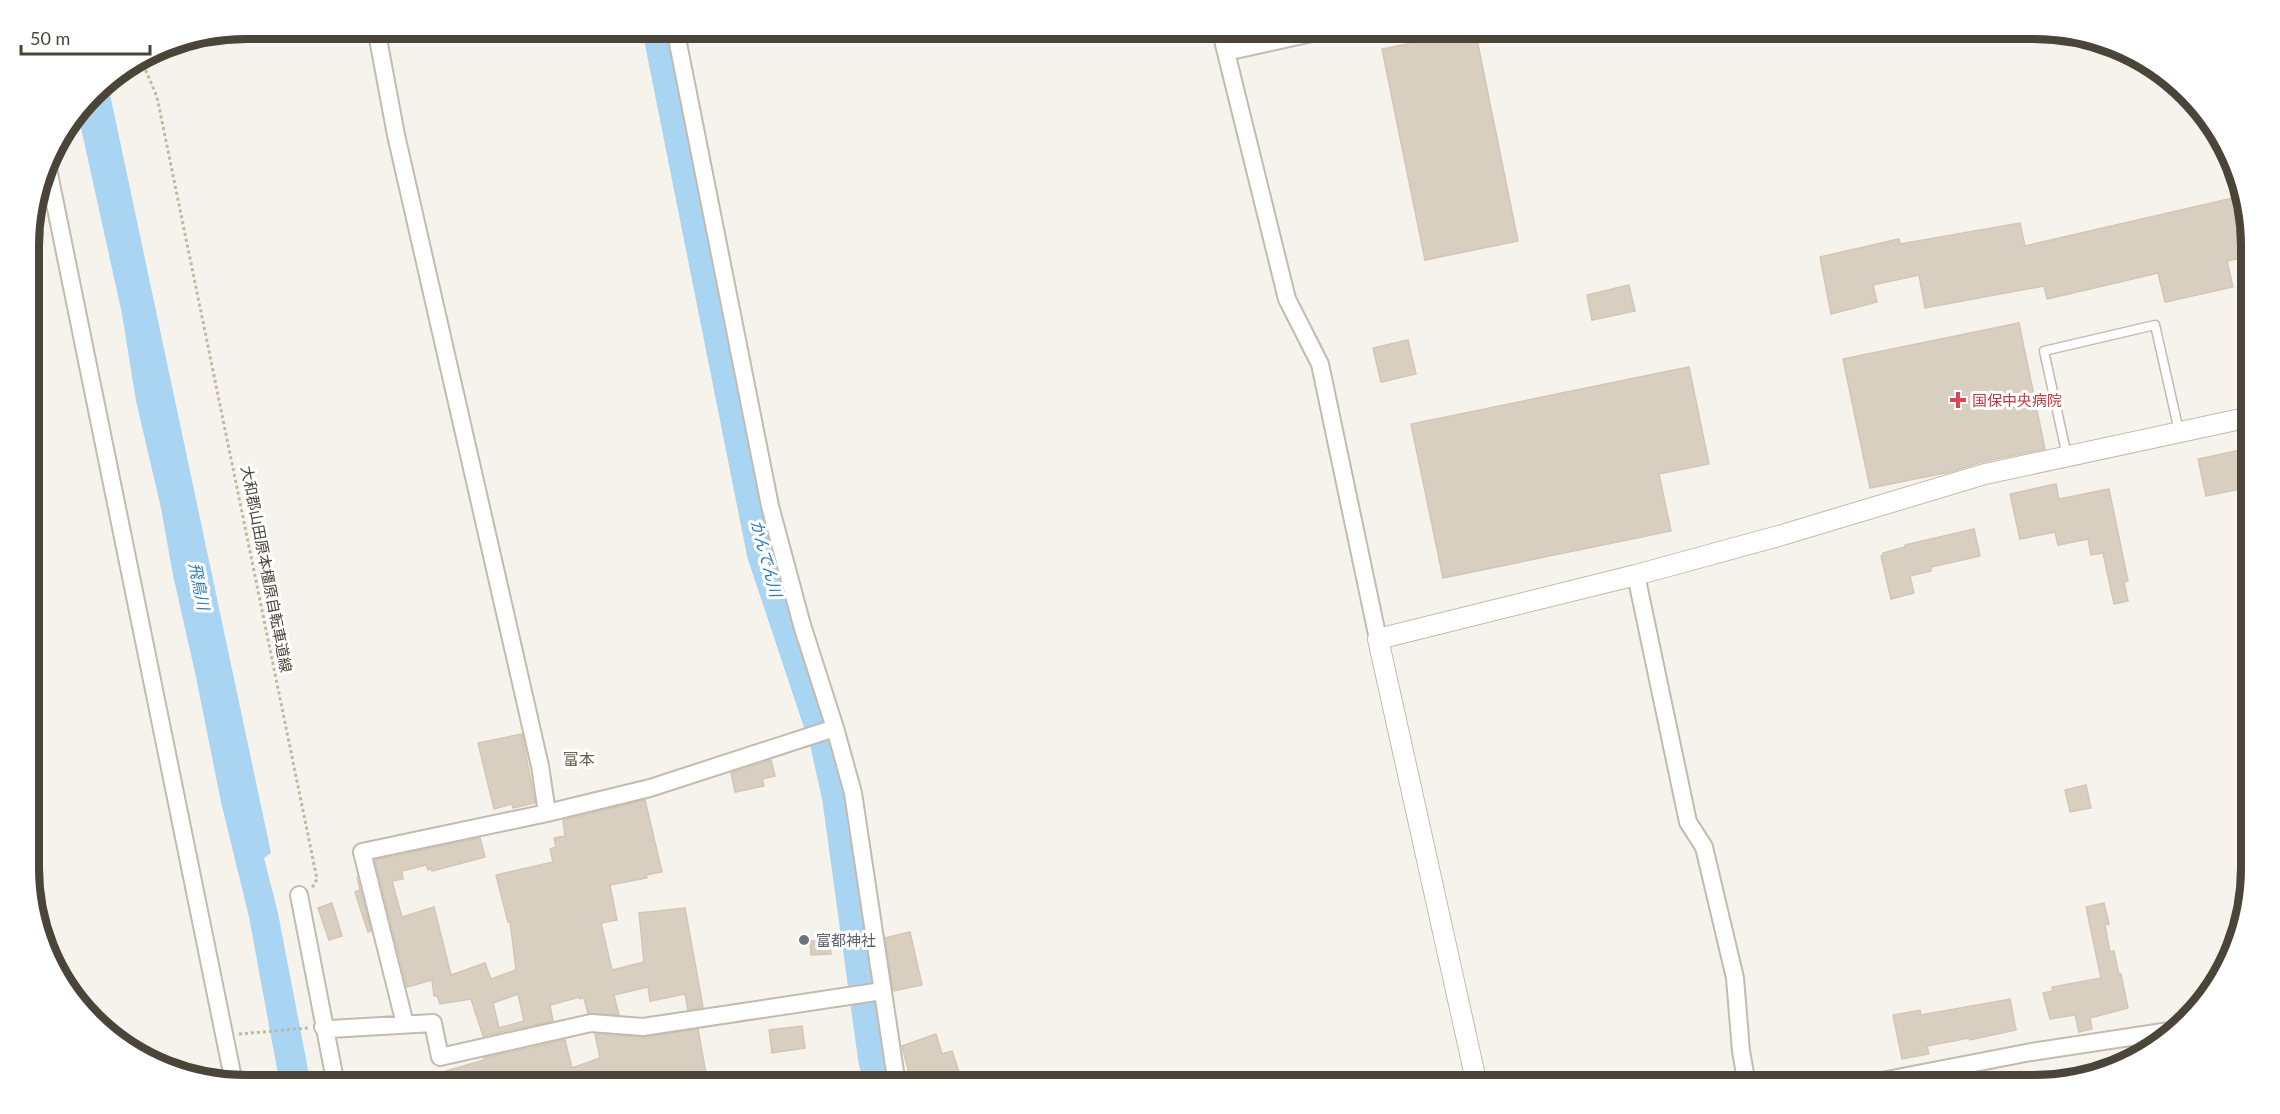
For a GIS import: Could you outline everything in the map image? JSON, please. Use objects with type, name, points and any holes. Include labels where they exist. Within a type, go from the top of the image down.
[{"type":"street","points":[[378,39],[399,147],[540,766],[547,813]]},
{"type":"street","points":[[677,39],[770,506],[802,625],[853,793],[895,1075]]},
{"type":"street","points":[[1223,39],[1287,299],[1320,364],[1378,639],[1475,1075]]},
{"type":"street","points":[[1226,52],[1284,39]]},
{"type":"street","points":[[50,180],[232,1075]]},
{"type":"street","points":[[1378,639],[1782,535],[1985,474],[2241,419]]},
{"type":"street","points":[[1636,574],[1688,822],[1704,847],[1735,978],[1745,1075]]},
{"type":"street","points":[[405,1024],[362,852],[547,813],[650,788],[835,728]]},
{"type":"street","points":[[305,892],[323,1027],[334,1075]]},
{"type":"street","points":[[323,1027],[330,1029],[433,1023],[440,1057],[591,1023],[643,1027],[882,991]]},
{"type":"street","points":[[1913,1075],[2031,1052],[2159,1033]]},
{"type":"lane","points":[[2067,456],[2044,351],[2155,326],[2179,431]]},
{"type":"path","name":"大和郡山田原本橿原自転車道線","points":[[144,66],[157,97],[317,879],[305,892]]},
{"type":"path","points":[[242,1034],[323,1027]]},
{"type":"water","name":"飛鳥川","points":[[109,91],[271,853],[264,858],[278,913],[309,1075],[278,1075],[249,917],[221,802],[161,508],[136,401],[122,314],[80,123]]},
{"type":"building","points":[[1431,39],[1477,39],[1518,241],[1425,260],[1382,49]]},
{"type":"building","points":[[2235,197],[2239,219],[2241,258],[2227,261],[2233,287],[2165,302],[2158,273],[2047,299],[2044,286],[1925,308],[1919,275],[1873,285],[1877,302],[1831,314],[1820,257],[1899,239],[1900,244],[2020,223],[2025,246]]},
{"type":"building","points":[[1629,285],[1635,311],[1592,320],[1587,295]]},
{"type":"building","points":[[2019,323],[2045,449],[1870,488],[1843,359]]},
{"type":"building","points":[[1408,340],[1416,374],[1381,382],[1373,348]]},
{"type":"building","points":[[1689,367],[1709,464],[1659,474],[1671,531],[1443,578],[1411,424]]},
{"type":"building","points":[[2241,450],[2241,489],[2206,496],[2198,459]]},
{"type":"building","points":[[2056,484],[2059,499],[2109,489],[2128,581],[2124,582],[2128,601],[2114,604],[2103,553],[2091,555],[2088,539],[2058,545],[2055,532],[2020,539],[2010,494]]},
{"type":"building","points":[[1974,529],[1980,556],[1931,567],[1931,571],[1910,576],[1914,593],[1891,599],[1881,556],[1883,553],[1905,547],[1905,545]]},
{"type":"building","points":[[522,734],[535,803],[513,808],[512,804],[494,809],[478,743]]},
{"type":"building","points":[[771,760],[775,776],[762,779],[764,786],[735,792],[731,773]]},
{"type":"building","points":[[2086,785],[2091,808],[2070,812],[2065,790]]},
{"type":"building","points":[[645,800],[662,872],[646,875],[647,878],[610,885],[617,920],[601,923],[612,970],[644,962],[639,913],[685,908],[703,1007],[688,1010],[685,994],[650,1001],[648,987],[614,995],[619,1015],[588,1013],[584,998],[580,999],[580,997],[550,1005],[553,1021],[483,1036],[471,999],[440,1004],[437,996],[434,996],[432,980],[407,987],[375,860],[480,838],[485,857],[432,871],[431,868],[428,870],[426,865],[402,871],[403,879],[392,881],[402,917],[434,907],[451,975],[485,963],[491,979],[516,970],[510,921],[508,922],[496,875],[553,862],[550,849],[556,847],[554,838],[565,836],[563,820]],"holes":[[[518,994],[524,1021],[499,1028],[493,1003]]]},
{"type":"building","points":[[357,877],[371,931],[368,932],[355,892],[360,890]]},
{"type":"building","points":[[332,903],[342,936],[329,940],[318,908]]},
{"type":"building","points":[[2104,903],[2109,924],[2105,925],[2110,952],[2114,951],[2128,1008],[2090,1018],[2092,1029],[2079,1032],[2075,1015],[2050,1019],[2043,993],[2053,991],[2052,987],[2101,978],[2086,907]]},
{"type":"building","points":[[910,932],[922,985],[893,991],[885,938]]},
{"type":"building","points":[[830,940],[831,954],[811,955],[810,941]]},
{"type":"building","points":[[2010,999],[2016,1030],[1927,1046],[1929,1054],[1902,1059],[1893,1015],[1920,1010],[1921,1015]]},
{"type":"building","points":[[802,1026],[805,1048],[772,1053],[769,1030]]},
{"type":"building","points":[[698,1029],[706,1075],[440,1075],[439,1073],[484,1060],[484,1058],[565,1040],[572,1068],[600,1058],[595,1034],[644,1037]]},
{"type":"building","points":[[936,1034],[942,1054],[952,1051],[960,1075],[909,1075],[902,1046]]},
{"type":"waterway","name":"かんでん川","points":[[660,39],[763,554],[826,743],[838,797],[878,1075]]},
{"type":"place","name":"国保中央病院","points":[[1958,400]]},
{"type":"place","name":"富都神社","points":[[804,940]]},
{"type":"district","name":"富本","points":[[579,758]]}]
